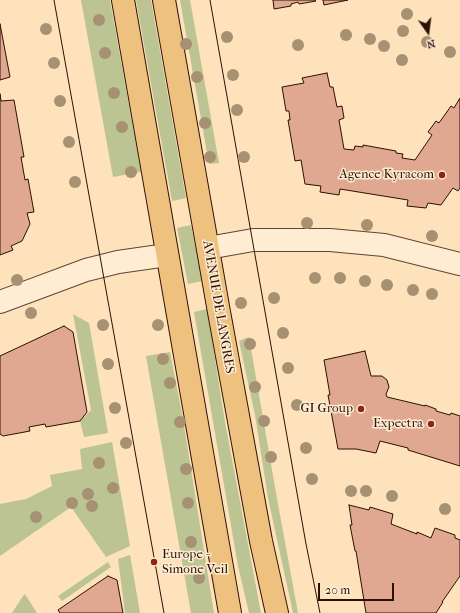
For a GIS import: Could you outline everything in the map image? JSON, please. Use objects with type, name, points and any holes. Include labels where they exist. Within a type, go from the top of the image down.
[{"type":"main road","points":[[123,0],[230,613]]},
{"type":"main road","name":"AVENUE DE LANGRES","points":[[164,0],[261,541],[277,613]]},
{"type":"street","points":[[208,248],[253,240],[330,240],[384,245],[460,264]]},
{"type":"street","points":[[0,302],[86,270],[118,262],[167,255]]},
{"type":"green space","points":[[81,0],[110,0],[141,172],[113,177]]},
{"type":"green space","points":[[136,0],[151,0],[186,198],[172,201]]},
{"type":"green space","points":[[180,0],[190,0],[219,163],[209,164]]},
{"type":"green space","points":[[191,225],[202,281],[188,284],[177,228]]},
{"type":"green space","points":[[207,309],[225,422],[261,613],[249,613],[238,566],[194,312]]},
{"type":"green space","points":[[73,314],[89,323],[108,433],[84,437],[80,421],[91,410]]},
{"type":"green space","points":[[249,337],[298,613],[293,613],[268,498],[255,415],[239,341]]},
{"type":"green space","points":[[170,352],[183,419],[214,613],[191,613],[146,356]]},
{"type":"green space","points":[[112,442],[130,546],[106,557],[71,507],[0,556],[0,504],[26,499],[52,486],[50,475],[82,469],[80,449]]},
{"type":"green space","points":[[130,555],[140,613],[125,613],[118,559]]},
{"type":"green space","points":[[108,562],[111,567],[62,601],[58,596]]},
{"type":"green space","points":[[25,594],[37,613],[12,613],[23,596]]},
{"type":"building","points":[[273,0],[316,1],[299,4],[298,2],[291,4],[291,6],[274,9]]},
{"type":"building","points":[[323,0],[348,0],[324,5]]},
{"type":"building","points":[[0,24],[10,77],[0,80]]},
{"type":"building","points":[[327,73],[330,87],[333,87],[337,107],[342,106],[344,118],[339,120],[344,149],[354,150],[355,146],[363,147],[363,145],[396,151],[396,153],[403,154],[402,158],[415,160],[432,135],[428,132],[436,121],[439,123],[451,106],[454,108],[460,98],[460,188],[458,191],[453,188],[441,205],[428,203],[426,208],[407,206],[408,200],[340,189],[339,195],[320,192],[321,186],[305,184],[301,160],[295,161],[288,120],[290,120],[289,111],[286,111],[282,87],[304,83],[302,78]]},
{"type":"building","points":[[0,94],[1,101],[14,100],[24,157],[21,157],[25,180],[28,179],[34,212],[27,213],[30,224],[22,241],[11,246],[13,250],[0,255]]},
{"type":"building","points":[[64,326],[73,332],[87,412],[80,421],[46,427],[45,424],[29,427],[30,431],[3,436],[0,434],[0,356]]},
{"type":"building","points":[[365,351],[371,376],[382,376],[387,380],[389,387],[386,394],[387,397],[425,405],[436,409],[436,411],[460,416],[460,466],[408,450],[408,448],[380,441],[376,453],[356,449],[338,449],[328,395],[330,395],[324,360]]},
{"type":"building","points":[[349,505],[369,510],[370,507],[393,514],[391,524],[417,534],[417,532],[431,538],[435,528],[455,535],[455,538],[460,540],[460,576],[436,613],[366,613],[356,551],[350,525],[352,525]]},
{"type":"building","points":[[108,576],[117,580],[123,613],[60,613],[58,610]]},
{"type":"tram line","points":[[54,0],[164,613]]},
{"type":"tram line","points":[[210,0],[306,544],[320,613]]},
{"type":"place","name":"Agence Kyracom","points":[[442,175]]},
{"type":"place","name":"GI Group","points":[[361,409]]},
{"type":"place","name":"Expectra","points":[[431,424]]},
{"type":"place","name":"Europe - Simone Veil","points":[[154,562]]}]
